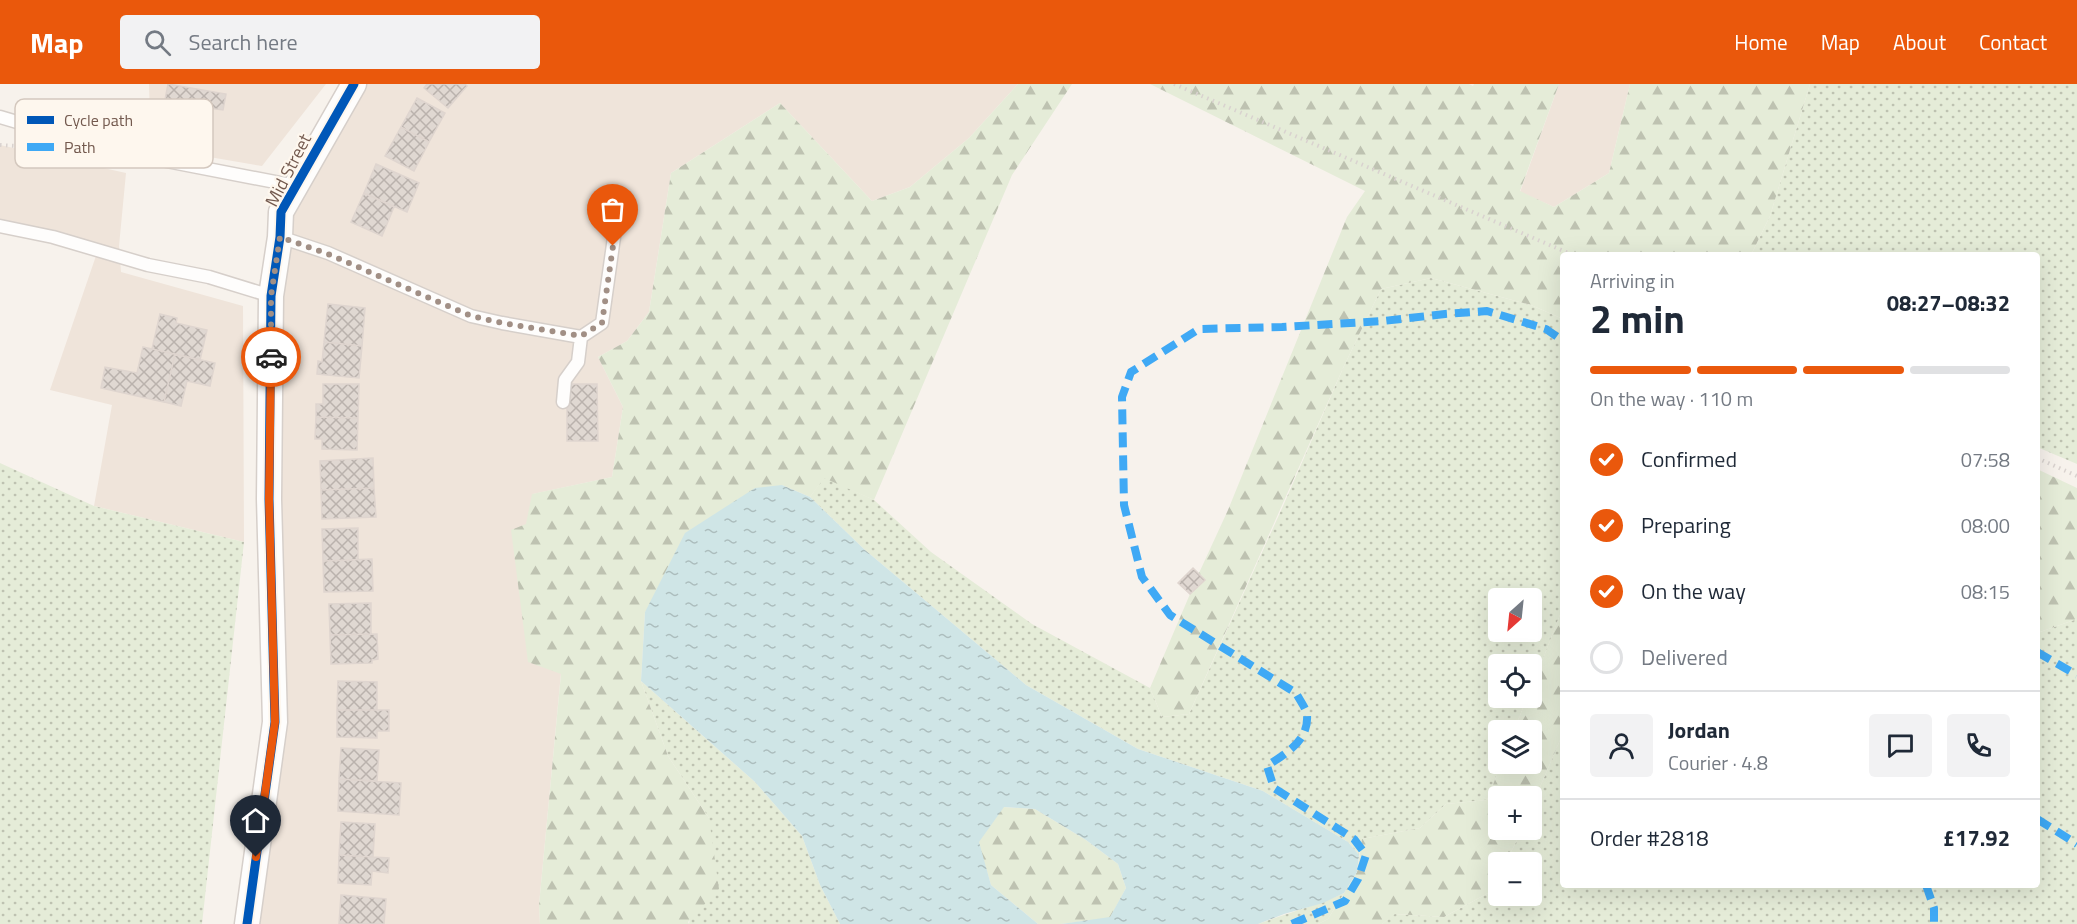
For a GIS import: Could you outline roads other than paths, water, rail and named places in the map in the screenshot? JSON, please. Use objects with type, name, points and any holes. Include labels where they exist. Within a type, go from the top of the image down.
[{"type":"street","name":"Mid Street","points":[[247,924],[275,722],[269,499],[271,296],[280,237],[281,212],[354,84]]},
{"type":"lane","points":[[0,117],[15,121]]},
{"type":"lane","points":[[203,168],[296,186]]},
{"type":"lane","points":[[280,237],[328,254],[471,316],[581,336],[602,323],[616,223]]},
{"type":"lane","points":[[0,226],[53,237],[148,265],[208,277],[271,296]]},
{"type":"lane","points":[[563,402],[565,380],[578,362],[581,336]]},
{"type":"water","points":[[782,485],[810,497],[865,550],[1026,685],[1138,749],[1263,791],[1348,842],[1359,855],[1357,872],[1344,893],[1323,903],[1258,924],[1061,924],[1110,917],[1126,888],[1118,864],[1086,840],[1035,809],[1004,807],[979,842],[991,885],[1038,924],[840,924],[820,885],[802,836],[755,782],[641,681],[645,612],[685,533],[755,488]]}]
